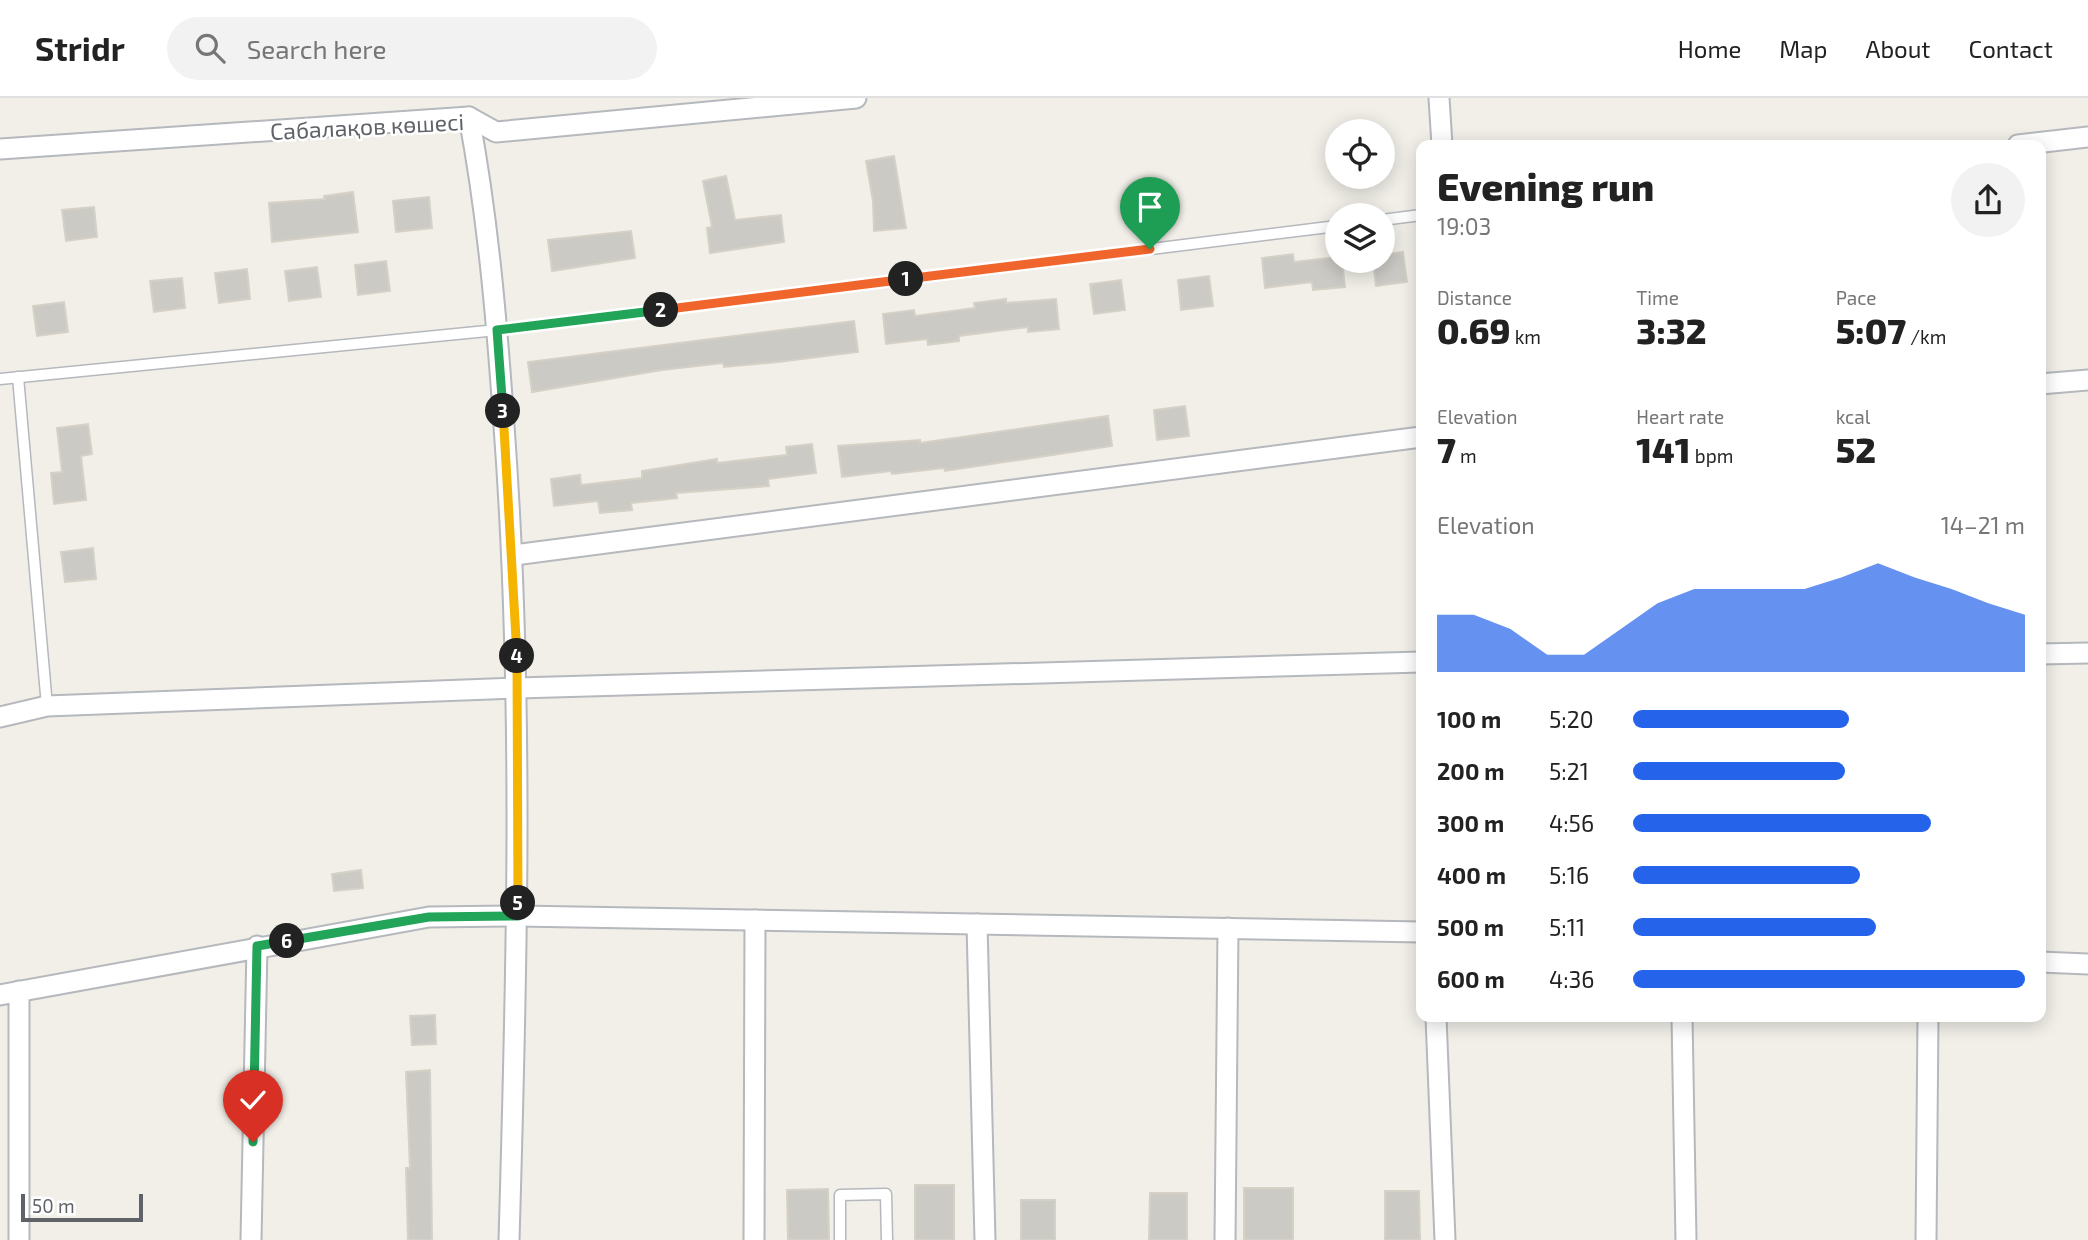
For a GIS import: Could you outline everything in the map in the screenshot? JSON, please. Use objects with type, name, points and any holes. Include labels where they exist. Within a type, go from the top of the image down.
[{"type":"street","name":"Сабалақов көшесі","points":[[0,149],[469,117],[496,132],[856,98]]},
{"type":"street","points":[[1439,98],[1442,140]]},
{"type":"street","points":[[469,117],[497,330],[514,555],[518,688],[518,916],[509,1240]]},
{"type":"street","points":[[2046,142],[2088,137]]},
{"type":"street","points":[[2046,384],[2088,380]]},
{"type":"street","points":[[514,555],[1416,438]]},
{"type":"street","points":[[2046,654],[2088,653]]},
{"type":"street","points":[[0,717],[47,706],[518,688],[1416,662]]},
{"type":"street","points":[[19,1240],[10,993],[257,946],[429,917],[518,916],[1416,932]]},
{"type":"street","points":[[754,1240],[755,920]]},
{"type":"street","points":[[977,924],[985,1240]]},
{"type":"street","points":[[1225,1240],[1228,928]]},
{"type":"street","points":[[251,1240],[257,946]]},
{"type":"street","points":[[2046,962],[2088,964]]},
{"type":"street","points":[[1436,1022],[1445,1240]]},
{"type":"street","points":[[1682,1022],[1686,1240]]},
{"type":"street","points":[[1926,1240],[1928,1022]]},
{"type":"lane","points":[[1395,218],[1416,216]]},
{"type":"lane","points":[[0,379],[497,330],[1325,227]]},
{"type":"lane","points":[[18,377],[47,706]]},
{"type":"lane","points":[[840,1240],[840,1195],[886,1194],[887,1240]]},
{"type":"building","points":[[894,156],[906,228],[874,231],[873,201],[866,161]]},
{"type":"building","points":[[726,176],[735,220],[781,215],[784,242],[710,253],[707,228],[712,227],[703,181]]},
{"type":"building","points":[[353,192],[358,232],[272,242],[269,203],[325,199],[324,196]]},
{"type":"building","points":[[429,197],[432,228],[396,232],[393,201]]},
{"type":"building","points":[[94,207],[97,237],[66,241],[62,210]]},
{"type":"building","points":[[631,231],[635,258],[552,271],[548,240]]},
{"type":"building","points":[[1403,252],[1407,282],[1376,286],[1374,273],[1395,273],[1395,253]]},
{"type":"building","points":[[1293,254],[1294,262],[1325,258],[1325,273],[1343,273],[1345,287],[1313,290],[1312,282],[1265,288],[1262,258]]},
{"type":"building","points":[[386,261],[390,291],[358,295],[355,265]]},
{"type":"building","points":[[317,267],[321,297],[289,301],[285,271]]},
{"type":"building","points":[[247,269],[250,299],[219,303],[215,273]]},
{"type":"building","points":[[1209,276],[1213,306],[1181,310],[1178,280]]},
{"type":"building","points":[[182,278],[185,308],[154,312],[150,281]]},
{"type":"building","points":[[1121,280],[1125,310],[1094,314],[1090,284]]},
{"type":"building","points":[[1006,299],[1006,303],[1056,299],[1059,329],[1028,332],[1028,327],[959,336],[959,341],[928,345],[927,339],[886,344],[883,314],[914,310],[915,316],[975,308],[974,303]]},
{"type":"building","points":[[64,302],[68,332],[37,336],[33,306]]},
{"type":"building","points":[[854,321],[858,352],[724,367],[723,363],[662,370],[532,392],[528,362]]},
{"type":"building","points":[[1185,406],[1189,436],[1157,440],[1154,410]]},
{"type":"building","points":[[1108,416],[1112,446],[945,471],[944,468],[892,474],[891,471],[842,477],[838,446],[920,440],[920,443]]},
{"type":"building","points":[[88,424],[92,454],[81,456],[86,500],[54,504],[51,473],[62,472],[57,428]]},
{"type":"building","points":[[812,444],[816,473],[768,479],[769,486],[676,493],[677,498],[631,503],[632,510],[600,513],[598,501],[554,506],[551,479],[580,475],[581,485],[642,478],[642,471],[717,459],[717,463],[787,455],[786,447]]},
{"type":"building","points":[[93,548],[96,579],[65,582],[61,552]]},
{"type":"building","points":[[361,870],[363,888],[334,891],[332,874]]},
{"type":"building","points":[[435,1015],[436,1044],[412,1045],[410,1016]]},
{"type":"building","points":[[430,1070],[432,1240],[408,1240],[406,1168],[410,1168],[406,1072]]},
{"type":"building","points":[[915,1185],[954,1185],[954,1240],[915,1240]]},
{"type":"building","points":[[1244,1188],[1293,1188],[1293,1240],[1244,1240]]},
{"type":"building","points":[[828,1189],[829,1240],[788,1240],[787,1190]]},
{"type":"building","points":[[1385,1191],[1419,1191],[1420,1240],[1385,1240]]},
{"type":"building","points":[[1150,1193],[1187,1193],[1187,1240],[1149,1240]]},
{"type":"building","points":[[1021,1200],[1055,1200],[1055,1240],[1021,1240]]},
{"type":"route","points":[[253,1142],[257,946],[429,917],[518,916],[518,688],[514,555],[497,330],[1150,249]]}]
